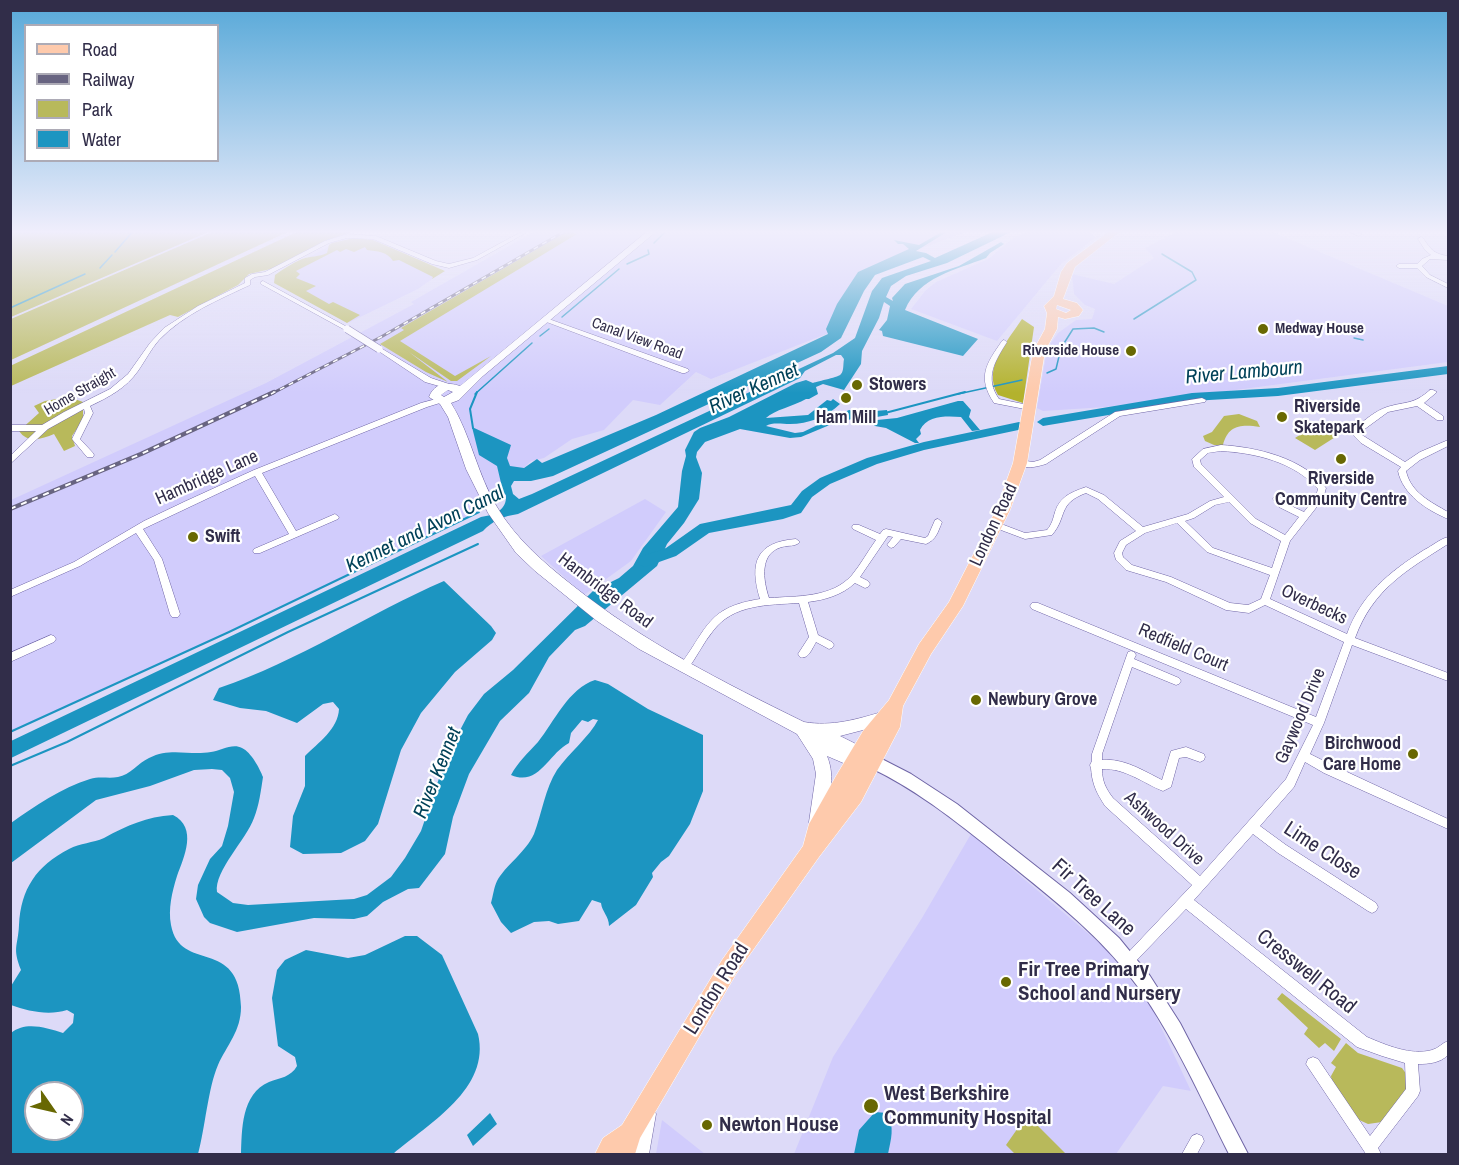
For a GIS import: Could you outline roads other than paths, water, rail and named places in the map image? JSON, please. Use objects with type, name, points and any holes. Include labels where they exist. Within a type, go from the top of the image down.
[{"type":"main road","points":[[446,394],[479,374],[589,284]]},
{"type":"main road","name":"London Road","points":[[606,1155],[611,1146],[627,1144],[653,1094],[729,967],[814,840],[855,796],[863,759],[922,655],[955,606],[996,525],[1020,463],[1039,351],[1051,329],[1054,307],[1063,284]]},
{"type":"main road","points":[[1054,307],[1069,316],[1075,314],[1077,310],[1070,303],[1065,284]]},
{"type":"main road","points":[[1054,307],[1070,303]]},
{"type":"main road","name":"London Road","points":[[1051,329],[1069,316]]},
{"type":"main road","name":"Hambridge Road","points":[[446,394],[472,469],[492,510],[540,567],[622,632],[809,733],[863,759]]},
{"type":"main road","points":[[814,840],[826,776],[822,757],[809,733],[848,729],[890,711]]},
{"type":"street","name":"Home Straight","points":[[10,461],[44,428],[58,418],[86,405],[125,382],[138,368],[150,347],[174,323],[247,284]]},
{"type":"street","points":[[266,284],[347,329],[428,380],[446,394]]},
{"type":"street","name":"Canal View Road","points":[[546,320],[685,371]]},
{"type":"street","points":[[1004,346],[988,367],[989,386],[997,401],[1030,408]]},
{"type":"street","points":[[1405,466],[1364,441],[1358,436],[1358,430],[1372,418],[1392,408],[1420,404],[1433,392]]},
{"type":"street","name":"Hambridge Lane","points":[[10,594],[78,564],[138,529],[257,472],[446,394]]},
{"type":"street","points":[[1020,463],[1033,465],[1043,462],[1118,414],[1202,400]]},
{"type":"street","points":[[1420,404],[1440,418]]},
{"type":"street","points":[[86,405],[89,413],[76,439],[90,455]]},
{"type":"street","points":[[10,428],[44,428]]},
{"type":"street","points":[[1449,443],[1405,466],[1402,471],[1402,477],[1410,490],[1449,516]]},
{"type":"street","points":[[1231,499],[1213,503],[1198,513],[1142,531],[1123,543],[1120,549],[1120,561],[1129,568],[1168,579],[1229,607],[1249,609],[1265,601],[1286,540],[1320,497],[1322,488],[1312,477],[1280,461],[1256,452],[1226,448],[1202,453],[1196,459],[1197,465],[1259,526],[1286,540]]},
{"type":"street","points":[[257,472],[294,535]]},
{"type":"street","points":[[996,525],[1025,536],[1049,533],[1055,527],[1057,513],[1067,499],[1086,490],[1101,497],[1142,531]]},
{"type":"street","points":[[1277,499],[1305,516]]},
{"type":"street","points":[[257,551],[335,517]]},
{"type":"street","points":[[1178,519],[1210,550],[1275,573]]},
{"type":"street","points":[[926,541],[931,538],[938,522]]},
{"type":"street","points":[[856,527],[880,538]]},
{"type":"street","points":[[138,529],[158,559],[175,614]]},
{"type":"street","points":[[684,667],[713,623],[738,607],[765,601],[802,599],[839,590],[853,578],[886,532],[926,541],[934,548]]},
{"type":"street","points":[[891,545],[898,536]]},
{"type":"street","points":[[765,601],[758,573],[761,562],[775,545],[784,539],[796,542]]},
{"type":"street","name":"Gaywood Drive","points":[[1128,961],[1200,885],[1290,783],[1319,723],[1361,613],[1381,585],[1404,567],[1449,540]]},
{"type":"street","points":[[853,578],[865,584]]},
{"type":"street","points":[[802,599],[813,638],[803,654]]},
{"type":"street","name":"Overbecks","points":[[1265,601],[1309,619],[1349,640],[1449,678]]},
{"type":"street","name":"Redfield Court","points":[[1035,606],[1319,723]]},
{"type":"street","points":[[813,638],[829,645]]},
{"type":"street","points":[[10,658],[51,639]]},
{"type":"street","points":[[1176,681],[1130,658],[1095,765],[1109,764],[1130,769],[1163,786],[1167,783],[1175,754],[1186,752],[1200,757]]},
{"type":"street","points":[[1304,756],[1449,824]]},
{"type":"street","name":"Fir Tree Lane","points":[[863,759],[913,782],[1002,849],[1077,909],[1128,961],[1167,1019],[1239,1155]]},
{"type":"street","name":"Ashwood Drive","points":[[1095,765],[1102,792],[1109,802],[1200,885]]},
{"type":"street","name":"Lime Close","points":[[1251,826],[1282,849],[1372,906]]},
{"type":"street","name":"Cresswell Road","points":[[1185,901],[1362,1042],[1411,1057],[1432,1057],[1445,1053],[1449,1047]]},
{"type":"street","points":[[1313,1064],[1372,1151],[1413,1091],[1411,1057]]},
{"type":"street","points":[[642,1155],[653,1094]]},
{"type":"street","points":[[1189,1155],[1197,1141]]},
{"type":"water","points":[[850,284],[869,284],[841,338],[821,352],[553,476],[531,481],[514,481],[511,486],[513,494],[519,499],[532,494],[833,353],[855,338],[872,291],[877,284],[893,284],[886,297],[893,301],[892,298],[905,284],[926,284],[911,299],[905,310],[978,339],[963,356],[883,336],[882,331],[879,330],[887,320],[890,306],[884,302],[879,318],[862,351],[861,364],[844,390],[823,384],[816,387],[818,394],[766,418],[808,415],[827,400],[833,399],[840,404],[829,413],[810,421],[766,426],[795,433],[803,432],[849,410],[863,412],[887,410],[888,415],[871,418],[877,420],[897,418],[963,401],[971,410],[969,417],[980,430],[972,431],[961,417],[932,419],[923,425],[920,430],[921,434],[916,439],[919,443],[915,443],[886,428],[875,426],[870,421],[852,419],[832,424],[801,437],[790,438],[740,429],[705,442],[696,457],[702,473],[699,499],[667,544],[657,566],[585,626],[575,630],[549,657],[529,693],[500,721],[469,774],[453,817],[445,854],[419,888],[408,889],[383,902],[367,916],[354,919],[314,918],[237,932],[210,923],[204,917],[196,899],[198,885],[210,859],[222,846],[234,792],[230,778],[222,770],[212,769],[194,770],[150,786],[96,800],[11,863],[11,823],[59,792],[90,779],[122,776],[145,760],[157,755],[172,752],[203,753],[238,747],[252,757],[263,777],[254,818],[220,875],[217,892],[233,903],[248,905],[354,899],[367,895],[391,877],[421,831],[447,755],[468,715],[484,694],[513,670],[593,591],[619,578],[633,566],[643,548],[678,507],[685,450],[694,432],[796,383],[806,380],[813,383],[840,375],[843,371],[844,359],[841,355],[836,355],[805,371],[800,378],[518,514],[490,524],[483,531],[11,758],[11,741],[481,517],[499,511],[506,500],[506,495],[498,488],[501,483],[497,466],[479,455],[472,427],[511,445],[507,458],[510,466],[524,468],[537,459],[542,463],[656,415],[828,334],[826,329],[837,304]]},
{"type":"water","points":[[444,581],[491,626],[496,633],[492,640],[455,672],[421,713],[401,750],[378,824],[365,841],[341,853],[303,854],[290,847],[293,816],[305,786],[305,756],[331,729],[339,709],[333,702],[323,704],[297,723],[266,711],[240,708],[213,700],[219,688],[277,665]]},
{"type":"water","points":[[595,680],[608,684],[648,709],[703,735],[703,791],[690,824],[669,856],[652,873],[653,877],[636,905],[609,926],[601,903],[592,900],[579,921],[558,924],[549,921],[534,922],[511,933],[501,922],[491,903],[496,883],[534,834],[557,770],[598,720],[593,719],[588,722],[582,720],[571,733],[569,743],[536,773],[521,778],[511,775],[577,690]]},
{"type":"water","points":[[173,815],[181,821],[187,835],[185,852],[170,907],[171,925],[177,940],[186,948],[221,963],[231,971],[238,985],[241,1007],[236,1031],[215,1074],[198,1154],[11,1154],[11,1033],[30,1026],[63,1033],[73,1023],[74,1014],[67,1010],[53,1013],[38,1012],[11,1005],[11,986],[21,970],[16,947],[20,912],[27,890],[39,871],[69,849],[100,840],[137,822]]},
{"type":"water","points":[[405,936],[417,936],[442,955],[478,1034],[480,1054],[475,1072],[466,1088],[439,1117],[393,1154],[241,1154],[245,1114],[253,1095],[269,1082],[288,1075],[297,1066],[295,1057],[278,1046],[272,998],[277,970],[285,960],[306,950],[348,958],[365,955]]},
{"type":"water","points":[[875,1112],[887,1113],[891,1123],[892,1133],[888,1154],[854,1154],[859,1130]]},
{"type":"water","points":[[490,1113],[497,1124],[473,1146],[467,1135]]},
{"type":"waterway","points":[[10,308],[62,284]]},
{"type":"waterway","points":[[562,317],[601,284]]},
{"type":"waterway","points":[[1134,319],[1189,284]]},
{"type":"waterway","points":[[1047,373],[1056,369],[1061,348],[1073,329],[1094,328],[1104,332]]},
{"type":"waterway","points":[[540,336],[549,329]]},
{"type":"waterway","points":[[1354,338],[1363,340]]},
{"type":"waterway","points":[[477,392],[532,343]]},
{"type":"waterway","name":"River Lambourn","points":[[1043,422],[1192,397],[1278,392],[1448,370]]},
{"type":"waterway","points":[[958,394],[1022,380]]},
{"type":"waterway","points":[[473,428],[470,409],[477,392]]},
{"type":"waterway","points":[[885,413],[965,392]]},
{"type":"waterway","name":"River Lambourn","points":[[645,561],[671,552],[705,528],[783,514],[796,509],[807,494],[825,481],[872,461],[924,446],[1019,426]]},
{"type":"waterway","name":"Kennet and Avon Canal","points":[[10,732],[229,632],[479,512]]},
{"type":"waterway","points":[[10,766],[67,742],[288,632],[478,544]]},
{"type":"railway","points":[[271,394],[381,337],[472,284]]},
{"type":"railway","points":[[10,509],[141,454],[274,392]]},
{"type":"place","name":"Medway House","points":[[1263,329]]},
{"type":"place","name":"Riverside House","points":[[1131,351]]},
{"type":"place","name":"Stowers","points":[[857,385]]},
{"type":"place","name":"Ham Mill","points":[[846,398]]},
{"type":"place","name":"Riverside Skatepark","points":[[1282,417]]},
{"type":"place","name":"Riverside Community Centre","points":[[1341,459]]},
{"type":"place","name":"Swift","points":[[193,537]]},
{"type":"place","name":"Newbury Grove","points":[[976,700]]},
{"type":"place","name":"Birchwood Care Home","points":[[1413,754]]},
{"type":"place","name":"Fir Tree Primary School and Nursery","points":[[1006,982]]},
{"type":"place","name":"West Berkshire Community Hospital","points":[[871,1106]]},
{"type":"place","name":"Newton House","points":[[707,1125]]},
{"type":"water label","name":"River Kennet","points":[[754,389]]},
{"type":"water label","name":"River Kennet","points":[[438,773]]}]
